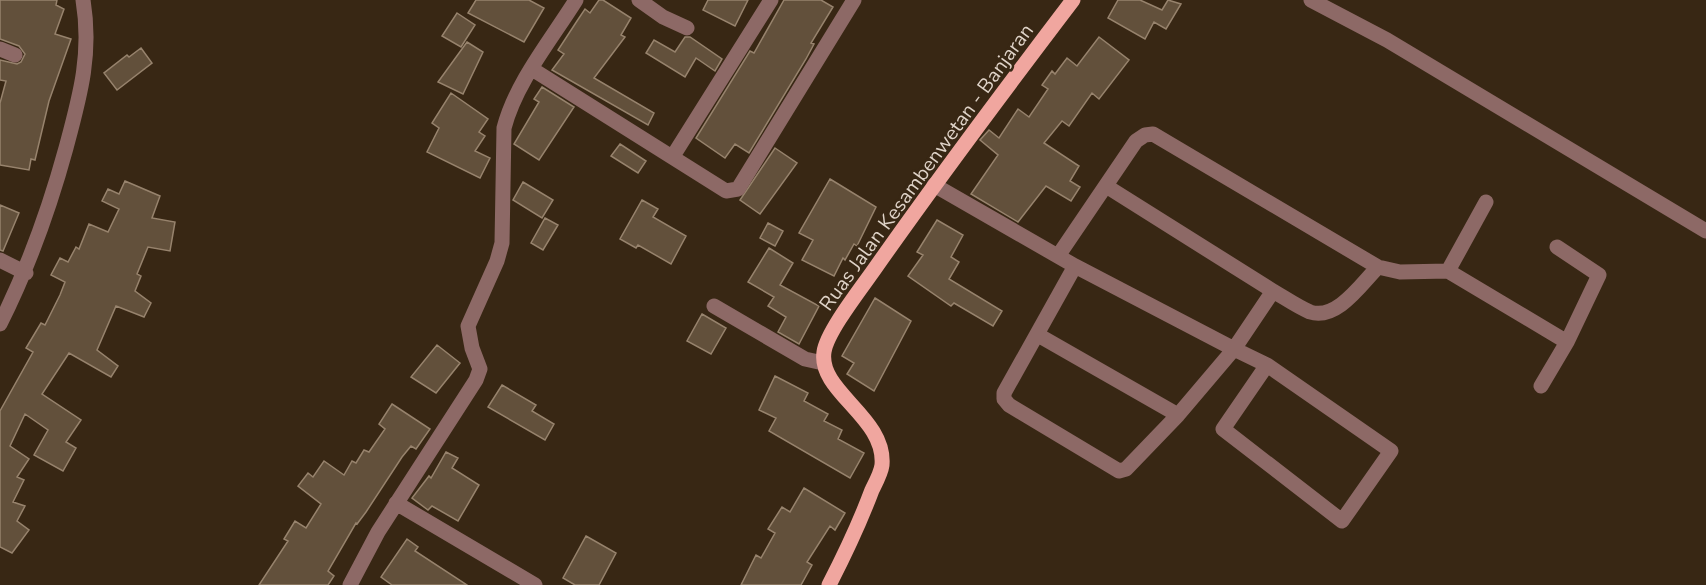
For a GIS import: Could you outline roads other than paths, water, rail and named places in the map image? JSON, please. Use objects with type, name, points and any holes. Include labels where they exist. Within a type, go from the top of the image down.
[{"type":"main road","name":"Ruas Jalan Kesambenwetan - Banjaran","points":[[823,363],[824,349],[831,336],[934,185],[1073,0]]},
{"type":"main road","points":[[823,363],[831,379],[873,428],[881,449],[882,466],[864,512],[828,585]]},
{"type":"street","points":[[0,324],[26,273],[47,216],[84,83],[88,31],[83,0]]},
{"type":"street","points":[[350,585],[396,503],[470,391],[480,369],[472,348],[468,326],[497,261],[502,243],[504,128],[508,114],[532,69],[576,0]]},
{"type":"street","points":[[639,0],[663,17],[687,28]]},
{"type":"street","points":[[673,156],[771,0]]},
{"type":"street","points":[[532,69],[726,191],[738,189],[854,0]]},
{"type":"street","points":[[1311,0],[1386,40],[1706,231]]},
{"type":"street","points":[[0,50],[15,55]]},
{"type":"street","points":[[1058,256],[1136,141],[1145,135],[1154,134],[1378,267],[1400,272],[1448,271],[1567,342]]},
{"type":"street","points":[[934,185],[1075,266],[1267,365],[1391,451],[1342,521],[1223,429],[1267,365]]},
{"type":"street","points":[[1106,186],[1312,313],[1330,311],[1343,303],[1378,267]]},
{"type":"street","points":[[1448,271],[1486,202]]},
{"type":"street","points":[[1541,386],[1567,342],[1599,275],[1557,248]]},
{"type":"street","points":[[0,260],[26,273]]},
{"type":"street","points":[[1075,266],[1004,393],[1004,399],[1110,468],[1119,471],[1126,469],[1178,415],[1234,349],[1273,291]]},
{"type":"street","points":[[714,306],[805,359],[823,363]]},
{"type":"street","points":[[1038,335],[1178,415]]},
{"type":"street","points":[[396,503],[535,585]]}]
